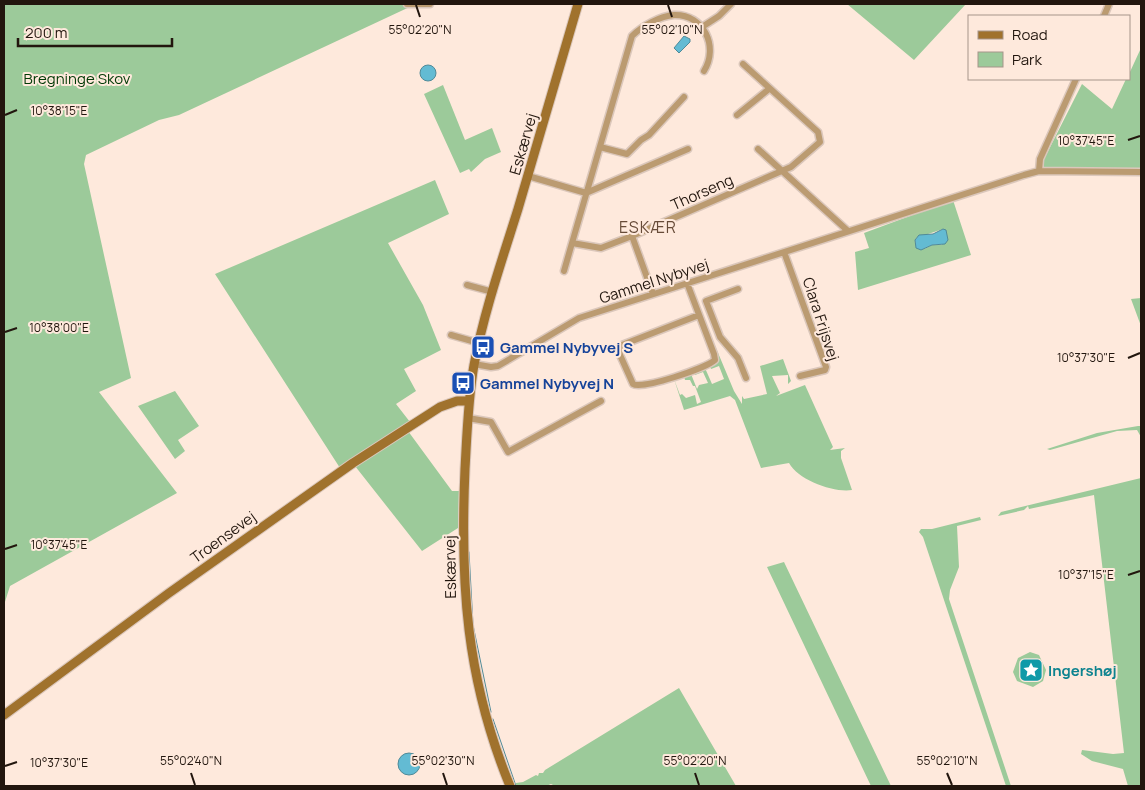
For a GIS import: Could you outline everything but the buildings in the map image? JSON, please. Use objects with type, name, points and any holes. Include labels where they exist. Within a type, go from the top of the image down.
[{"type":"street","points":[[407,4],[418,6],[430,4]]},
{"type":"street","name":"Eskærvej","points":[[510,786],[483,708],[466,618],[462,554],[469,400],[474,364],[493,292],[578,4]]},
{"type":"street","points":[[702,26],[719,16],[731,4]]},
{"type":"street","points":[[564,271],[632,36],[637,31],[662,18],[674,15],[686,17],[702,26],[708,37],[711,48],[709,60],[704,70]]},
{"type":"street","points":[[738,115],[769,89],[743,64]]},
{"type":"street","points":[[1039,171],[1040,159],[1076,80]]},
{"type":"street","name":"Thorseng","points":[[572,243],[601,248],[791,167],[817,146],[821,137],[769,89]]},
{"type":"street","points":[[600,146],[627,154],[649,135],[684,97]]},
{"type":"street","points":[[528,176],[586,193],[688,149]]},
{"type":"street","points":[[758,149],[848,231]]},
{"type":"street","name":"Gammel Nybyvej","points":[[474,364],[491,367],[507,363],[572,322],[687,283],[1039,171],[1141,172]]},
{"type":"street","points":[[632,236],[653,294]]},
{"type":"street","name":"Clara Frijsvej","points":[[784,252],[826,367],[825,370],[800,376]]},
{"type":"street","points":[[687,283],[699,315],[714,354],[714,361],[662,381],[639,387],[633,384],[620,355],[619,350],[622,345],[699,315],[710,311]]},
{"type":"street","points":[[467,285],[493,292]]},
{"type":"street","points":[[738,289],[706,301],[720,337],[738,358],[746,378]]},
{"type":"street","points":[[451,335],[479,343]]},
{"type":"street","name":"Troensevej","points":[[4,715],[169,593],[353,462],[440,407],[457,401],[469,400]]},
{"type":"street","points":[[468,418],[491,422],[508,452],[600,401]]},
{"type":"green space","name":"Bregninge Skov","points":[[4,4],[416,4],[179,115],[159,120],[86,155],[84,164],[131,378],[99,392],[177,493],[10,586],[4,605]]},
{"type":"green space","points":[[847,4],[966,4],[914,60]]},
{"type":"green space","points":[[1141,48],[1141,170],[1044,169],[1043,161],[1082,84],[1112,109],[1126,80],[1130,80],[1130,72]]},
{"type":"green space","points":[[443,85],[465,140],[492,128],[501,152],[485,159],[471,172],[469,169],[460,173],[424,94]]},
{"type":"green space","points":[[435,180],[449,214],[388,243],[423,305],[441,350],[404,369],[416,391],[396,404],[410,422],[340,468],[215,274]]},
{"type":"green space","points":[[953,200],[971,255],[858,290],[855,252],[869,248],[864,233]],"holes":[[[943,229],[942,245],[932,245],[924,249],[915,243],[916,238]]]},
{"type":"green space","points":[[1141,298],[1141,326],[1131,299]]},
{"type":"green space","points":[[703,317],[734,391],[742,404],[742,396],[744,399],[767,394],[760,366],[783,359],[791,381],[788,384],[788,375],[772,376],[780,393],[776,396],[805,385],[833,447],[830,450],[845,448],[841,451],[841,458],[852,490],[836,489],[817,484],[800,475],[789,463],[761,468],[735,400],[730,396],[684,410],[674,379],[680,395],[682,394],[686,398],[695,395],[697,404],[701,402],[695,386],[693,386],[690,380],[685,380],[684,376],[691,374],[697,389],[699,385],[708,383],[703,372],[695,375],[694,372],[705,368],[712,384],[724,379],[719,366],[711,369],[710,366],[713,365]]},
{"type":"green space","points":[[175,391],[199,426],[178,440],[185,451],[175,459],[138,406]]},
{"type":"green space","points":[[1141,426],[1141,437],[1137,430],[1117,431],[1050,450],[1047,449],[1097,433]]},
{"type":"green space","points":[[408,431],[452,491],[459,491],[458,528],[422,551],[355,466]]},
{"type":"green space","points":[[1141,478],[1141,786],[1128,786],[1123,769],[1092,761],[1081,754],[1082,750],[1113,754],[1124,753],[1094,495],[1029,509],[1028,506],[1024,510],[998,516],[1001,512]]},
{"type":"green space","points":[[980,517],[981,520],[957,526],[959,567],[950,590],[949,599],[1011,786],[1006,786],[923,537],[919,532],[921,529],[932,529]]},
{"type":"green space","points":[[784,562],[891,786],[871,786],[767,567]]},
{"type":"green space","points":[[1030,652],[1039,655],[1046,670],[1043,681],[1033,687],[1017,681],[1013,672],[1018,658]]},
{"type":"green space","points":[[679,688],[736,786],[555,786],[551,784],[546,786],[516,786],[516,783],[543,773]]},
{"type":"water","points":[[684,36],[690,39],[690,42],[679,53],[674,48]]},
{"type":"water","points":[[425,65],[431,65],[436,70],[434,79],[425,81],[420,76],[420,70]]},
{"type":"water","points":[[943,229],[946,230],[948,240],[945,244],[932,245],[921,250],[916,248],[915,240],[919,235],[933,234]]},
{"type":"water","points":[[405,753],[413,753],[420,760],[420,768],[413,775],[405,775],[398,768],[398,760]]},
{"type":"waterway","points":[[469,552],[473,625],[491,712]]},
{"type":"waterway","points":[[493,719],[516,786]]},
{"type":"place","name":"Gammel Nybyvej S","points":[[483,347]]},
{"type":"place","name":"Gammel Nybyvej N","points":[[463,383]]},
{"type":"place","name":"Ingershøj","points":[[1031,670]]},
{"type":"district","name":"ESKÆR","points":[[648,227]]}]
